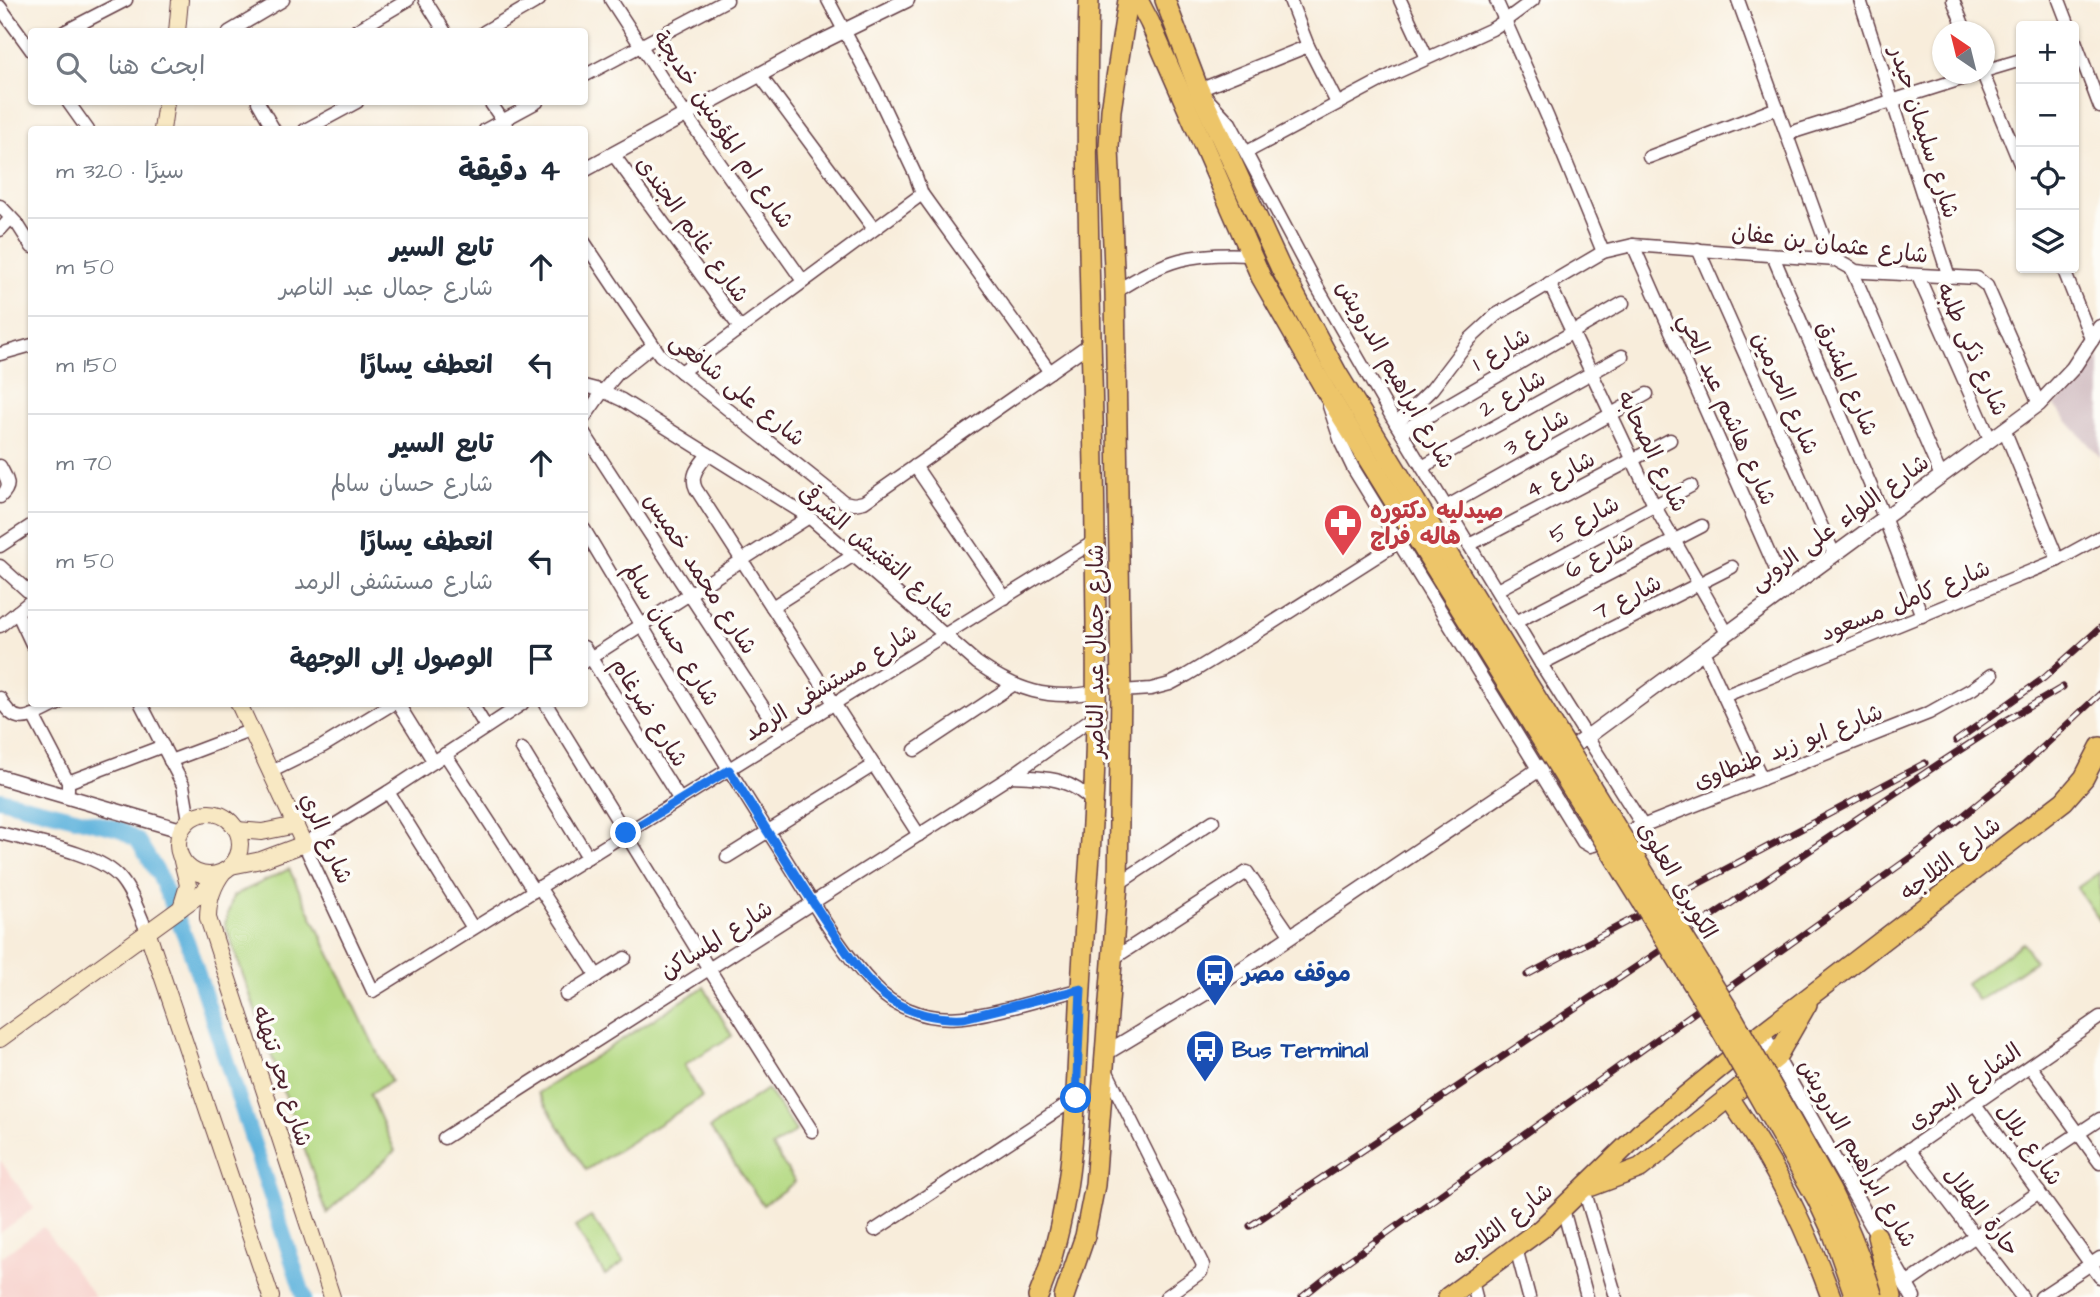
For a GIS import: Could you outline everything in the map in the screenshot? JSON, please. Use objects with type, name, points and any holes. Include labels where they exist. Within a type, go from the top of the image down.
[{"type":"main road","points":[[177,28],[180,0]]},
{"type":"main road","name":"شارع جمال عبد الناصر","points":[[1038,1297],[1064,1205],[1076,1098],[1094,803],[1096,541],[1086,89],[1089,0]]},
{"type":"main road","name":"شارع جمال عبد الناصر","points":[[1064,1297],[1077,1264],[1095,1185],[1118,884],[1121,691],[1115,292],[1109,148],[1111,110],[1128,0]]},
{"type":"main road","points":[[1138,0],[1279,312],[1326,391],[1408,506]]},
{"type":"main road","name":"شارع ابراهيم الدرويش","points":[[1165,0],[1199,90],[1262,229],[1319,342],[1408,506]]},
{"type":"main road","points":[[163,126],[166,105]]},
{"type":"main road","name":"الكوبرى العلوى","points":[[1408,506],[1717,1023],[1816,1199],[1832,1231],[1855,1297]]},
{"type":"main road","name":"الكوبرى العلوى","points":[[1408,506],[1577,761],[1731,1014],[1831,1191],[1859,1254],[1873,1297]]},
{"type":"main road","name":"شارع الري","points":[[240,707],[304,844]]},
{"type":"main road","name":"شارع الثلاجه","points":[[1448,1297],[1474,1289],[1563,1209],[1640,1133],[1762,1033],[2064,801],[2084,778],[2100,747]]},
{"type":"main road","points":[[0,1040],[204,892],[226,869],[236,858],[240,839],[231,822],[215,813],[197,815],[185,825],[177,840],[188,885],[181,908]]},
{"type":"main road","points":[[237,830],[262,832],[296,825]]},
{"type":"main road","points":[[182,860],[190,869],[211,875],[304,844]]},
{"type":"main road","points":[[181,908],[208,918],[212,890],[226,869]]},
{"type":"main road","name":"شارع بحر تنهله","points":[[208,918],[332,1297]]},
{"type":"main road","points":[[147,932],[271,1297]]},
{"type":"main road","name":"شارع الثلاجه","points":[[1584,1189],[1640,1168],[1776,1058],[1814,993]]},
{"type":"main road","points":[[1729,1097],[1760,1146],[1791,1204],[1814,1250],[1831,1297]]},
{"type":"main road","points":[[1877,1236],[1903,1293]]},
{"type":"street","points":[[72,28],[126,0]]},
{"type":"street","points":[[236,28],[282,0]]},
{"type":"street","points":[[361,28],[408,0]]},
{"type":"street","points":[[425,0],[442,28]]},
{"type":"street","points":[[491,28],[539,0]]},
{"type":"street","name":"شارع ام المؤمنين خديجة","points":[[611,0],[685,114],[803,281]]},
{"type":"street","points":[[588,74],[727,0]]},
{"type":"street","points":[[828,0],[874,87],[922,194],[1050,372]]},
{"type":"street","points":[[588,168],[759,74],[907,0]]},
{"type":"street","points":[[1290,0],[1308,46],[1337,103]]},
{"type":"street","points":[[1400,0],[1427,58]]},
{"type":"street","points":[[1496,0],[1603,252]]},
{"type":"street","points":[[1247,152],[1337,103],[1506,20],[1532,0]]},
{"type":"street","points":[[1738,0],[1832,260]]},
{"type":"street","name":"شارع سليمان حيدر","points":[[1860,0],[1949,277]]},
{"type":"street","points":[[1954,0],[1962,21]]},
{"type":"street","points":[[2059,0],[2067,21]]},
{"type":"street","points":[[0,7],[28,45]]},
{"type":"street","points":[[0,31],[13,24]]},
{"type":"street","points":[[1199,90],[1308,46]]},
{"type":"street","points":[[2079,54],[2100,107]]},
{"type":"street","points":[[1995,68],[2016,62]]},
{"type":"street","points":[[759,74],[874,229]]},
{"type":"street","points":[[1787,134],[1945,84]]},
{"type":"street","points":[[1989,84],[2016,153]]},
{"type":"street","name":"شارع ابراهيم الدرويش","points":[[1199,90],[1230,124],[1247,152],[1316,285],[1398,428],[1541,664],[1643,825]]},
{"type":"street","points":[[70,105],[85,126]]},
{"type":"street","points":[[260,105],[272,126]]},
{"type":"street","points":[[312,126],[351,105]]},
{"type":"street","points":[[492,105],[505,125],[533,105]]},
{"type":"street","points":[[1648,157],[1777,108]]},
{"type":"street","name":"شارع غانم الجندى","points":[[613,154],[740,328]]},
{"type":"street","points":[[681,372],[922,194]]},
{"type":"street","points":[[0,206],[28,241]]},
{"type":"street","points":[[0,230],[12,218]]},
{"type":"street","name":"شارع عثمان بن عفان","points":[[1398,428],[1470,339],[1496,315],[1603,252],[1633,244],[1832,260],[1865,272],[1973,277],[1981,280],[1987,286],[2039,404]]},
{"type":"street","name":"شارع هاشم عبد الحي","points":[[1633,244],[1785,590]]},
{"type":"street","name":"شارع على شافعى","points":[[588,248],[652,346],[666,361],[844,502],[854,505],[864,502],[915,466]]},
{"type":"street","name":"شارع الحرمين","points":[[1699,249],[1834,554]]},
{"type":"street","points":[[1115,292],[1145,272],[1179,259],[1215,253],[1252,255]]},
{"type":"street","name":"شارع المشرق","points":[[1773,256],[1884,517],[1922,616]]},
{"type":"street","points":[[1851,268],[1941,476]]},
{"type":"street","points":[[2065,273],[2092,341]]},
{"type":"street","name":"شارع ذكى طلبه","points":[[1918,276],[1990,439]]},
{"type":"street","name":"شارع الصحابه","points":[[1549,283],[1654,505],[1727,633]]},
{"type":"street","name":"شارع 1","points":[[1398,428],[1623,303]]},
{"type":"street","name":"شارع اللواء على الروبى","points":[[1105,1060],[1587,737],[2039,404],[2068,374],[2100,327]]},
{"type":"street","points":[[1005,598],[915,466],[1091,343]]},
{"type":"street","points":[[0,354],[28,346]]},
{"type":"street","points":[[588,412],[618,373],[652,346]]},
{"type":"street","name":"شارع 2","points":[[1422,467],[1622,356]]},
{"type":"street","name":"شارع التفتيش الشرقى","points":[[588,387],[622,400],[809,517],[977,663],[1013,685],[1054,696],[1095,692]]},
{"type":"street","points":[[1326,391],[1334,423],[1347,456],[1539,770]]},
{"type":"street","name":"شارع 3","points":[[1446,507],[1647,394]]},
{"type":"street","points":[[2004,429],[2058,561]]},
{"type":"street","name":"شارع محمد خميس","points":[[588,439],[782,736]]},
{"type":"street","name":"شارع 4","points":[[1469,545],[1670,440]]},
{"type":"street","points":[[708,454],[694,474],[694,486],[919,835]]},
{"type":"street","points":[[0,466],[9,485],[0,497]]},
{"type":"street","name":"شارع 5","points":[[1497,590],[1691,486]]},
{"type":"street","points":[[588,655],[642,625],[809,517]]},
{"type":"street","name":"شارع 6","points":[[1516,622],[1702,526]]},
{"type":"street","points":[[0,546],[28,528]]},
{"type":"street","name":"شارع حسان سالم","points":[[588,536],[768,832],[853,961],[877,989],[900,1006],[926,1016],[945,1019],[964,1018],[1081,989]]},
{"type":"street","name":"شارع كامل مسعود","points":[[1724,696],[2058,561],[2100,537]]},
{"type":"street","name":"شارع مستشفى الرمد","points":[[373,991],[1096,541]]},
{"type":"street","points":[[1121,691],[1151,689],[1178,679],[1253,635],[1399,542]]},
{"type":"street","points":[[772,607],[853,555]]},
{"type":"street","points":[[0,566],[28,593]]},
{"type":"street","name":"شارع 7","points":[[1541,664],[1732,567]]},
{"type":"street","points":[[0,626],[28,601]]},
{"type":"street","points":[[17,612],[28,635]]},
{"type":"street","points":[[1703,651],[1762,779]]},
{"type":"street","name":"شارع ضرغام","points":[[588,658],[680,800]]},
{"type":"street","name":"شارع ابو زيد طنطاوى","points":[[1539,770],[1583,842],[1594,845],[1929,713],[1992,675]]},
{"type":"street","points":[[915,750],[1013,685]]},
{"type":"street","points":[[0,698],[10,714],[18,718],[51,707]]},
{"type":"street","points":[[0,777],[68,789],[185,825],[184,789],[143,707]]},
{"type":"street","points":[[272,771],[323,746],[387,707]]},
{"type":"street","points":[[400,707],[433,762]]},
{"type":"street","points":[[474,707],[486,727]]},
{"type":"street","points":[[304,844],[517,707]]},
{"type":"street","points":[[548,707],[812,1131]]},
{"type":"street","points":[[33,715],[68,789]]},
{"type":"street","name":"شارع المساكن","points":[[444,1138],[1011,776],[1095,716]]},
{"type":"street","points":[[170,761],[252,730]]},
{"type":"street","points":[[68,789],[163,746]]},
{"type":"street","points":[[522,749],[588,857]]},
{"type":"street","points":[[445,754],[597,976]]},
{"type":"street","points":[[727,857],[874,765]]},
{"type":"street","points":[[1011,776],[1065,782],[1076,787],[1094,803]]},
{"type":"street","points":[[388,792],[473,928]]},
{"type":"street","points":[[1118,884],[1213,821]]},
{"type":"street","points":[[0,833],[92,859],[109,868],[121,879],[147,932]]},
{"type":"street","name":"شارع الري","points":[[304,844],[373,991]]},
{"type":"street","points":[[1111,960],[1247,872],[1291,936]]},
{"type":"street","points":[[566,995],[625,958]]},
{"type":"street","name":"الشارع البحرى","points":[[1852,1189],[2100,1017]]},
{"type":"street","name":"شارع ابراهيم الدرويش","points":[[1762,1033],[1877,1236]]},
{"type":"street","points":[[1105,1060],[1203,1265],[1201,1272],[1166,1297]]},
{"type":"street","points":[[2030,1066],[2100,1163]]},
{"type":"street","points":[[875,1230],[1076,1098]]},
{"type":"street","name":"شارع بلال","points":[[1975,1104],[2039,1192],[2095,1261],[2100,1277]]},
{"type":"street","points":[[2023,1170],[2100,1119]]},
{"type":"street","name":"حارة الهلال","points":[[1909,1150],[2022,1297]]},
{"type":"street","points":[[1584,1189],[1616,1297]]},
{"type":"street","points":[[1903,1293],[1975,1236],[2039,1192]]},
{"type":"street","points":[[1563,1209],[1587,1297]]},
{"type":"street","points":[[1517,1248],[1529,1297]]},
{"type":"street","points":[[2041,1297],[2095,1261]]},
{"type":"shaded area","points":[[2100,356],[2100,457],[2054,406],[2095,365]]},
{"type":"shaded area","points":[[0,1160],[34,1208],[0,1233]]},
{"type":"shaded area","points":[[43,1227],[95,1297],[0,1297],[0,1258]]},
{"type":"green space","points":[[289,869],[391,1081],[370,1094],[395,1151],[327,1213],[225,924],[233,896]]},
{"type":"green space","points":[[2100,872],[2100,921],[2077,888]]},
{"type":"green space","points":[[2023,943],[2035,961],[1978,1001],[1966,983]]},
{"type":"green space","points":[[704,987],[732,1036],[684,1065],[702,1097],[586,1170],[538,1093]]},
{"type":"green space","points":[[767,1089],[796,1131],[772,1147],[795,1182],[763,1205],[710,1128]]},
{"type":"green space","points":[[591,1217],[624,1262],[605,1275],[575,1227]]},
{"type":"waterway","points":[[0,799],[119,829],[138,841],[159,875],[187,941],[304,1297]]},
{"type":"railway","points":[[1956,741],[2044,678],[2100,628]]},
{"type":"railway","points":[[1250,1226],[1937,765],[2063,687]]},
{"type":"railway","points":[[1302,1297],[1341,1266],[1925,847],[2013,775],[2100,694]]},
{"type":"railway","points":[[1527,975],[1925,763]]},
{"type":"place","name":"صيدليه دكتوره هاله فراج","points":[[1343,557]]},
{"type":"place","name":"موقف مصر","points":[[1215,1007]]},
{"type":"place","name":"Bus Terminal","points":[[1205,1083]]},
{"type":"route","points":[[626,833],[729,770],[853,961],[877,989],[892,1001],[926,1016],[964,1018],[1081,989],[1076,1098]]}]
